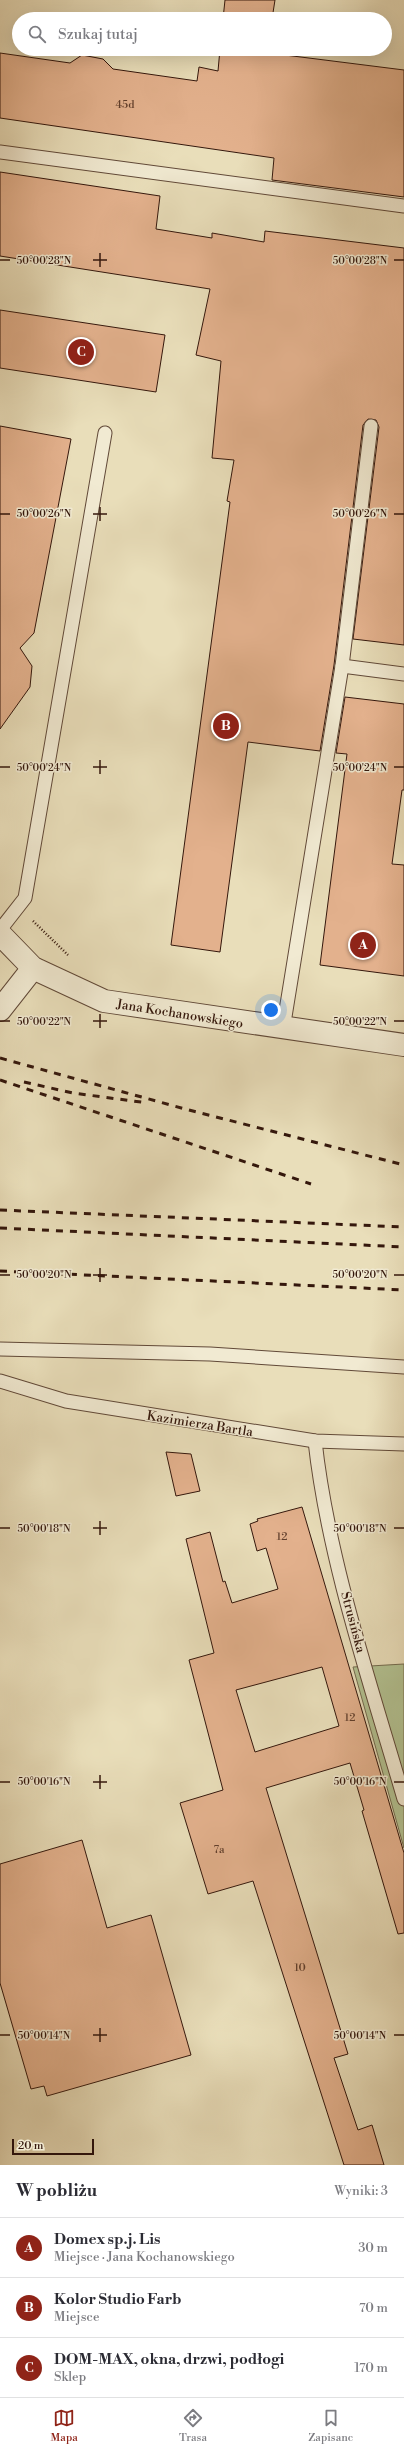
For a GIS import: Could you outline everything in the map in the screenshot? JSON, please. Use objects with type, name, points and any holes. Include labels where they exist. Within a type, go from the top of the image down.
[{"type":"street","name":"Jana Kochanowskiego","points":[[0,934],[33,968],[104,1000],[283,1029],[404,1045]]},
{"type":"street","points":[[0,1010],[33,968]]},
{"type":"lane","points":[[0,152],[404,206]]},
{"type":"lane","points":[[283,1029],[342,666],[371,426]]},
{"type":"lane","points":[[0,930],[25,898],[105,433]]},
{"type":"lane","points":[[342,666],[404,674]]},
{"type":"lane","points":[[0,1349],[210,1354],[378,1367],[404,1367]]},
{"type":"lane","name":"Kazimierza Bartla","points":[[0,1381],[66,1401],[315,1441],[404,1444]]},
{"type":"lane","name":"Strusińska","points":[[315,1441],[319,1480],[348,1602],[404,1800]]},
{"type":"path","points":[[19,906],[70,956]]},
{"type":"green space","points":[[404,1664],[404,1848],[353,1667]]},
{"type":"building","points":[[225,0],[275,0],[273,12],[224,12]]},
{"type":"building","points":[[0,53],[12,55],[12,56],[70,63],[80,56],[87,56],[103,59],[113,69],[197,81],[199,67],[218,71],[219,56],[293,56],[404,70],[404,197],[272,180],[274,158],[0,118]]},
{"type":"building","points":[[0,172],[160,196],[156,229],[212,238],[212,233],[264,242],[265,231],[404,248],[404,645],[353,639],[379,427],[376,420],[368,419],[363,425],[334,665],[320,751],[248,742],[220,952],[171,945],[230,502],[227,501],[234,460],[212,458],[221,361],[196,355],[210,289],[0,256]]},
{"type":"building","points":[[0,310],[165,335],[156,392],[0,368]]},
{"type":"building","points":[[0,426],[71,439],[34,633],[20,648],[32,666],[30,687],[0,729]]},
{"type":"building","points":[[345,697],[404,704],[404,790],[402,790],[392,864],[404,865],[404,976],[320,965],[347,754],[336,753]]},
{"type":"building","points":[[166,1452],[191,1454],[200,1491],[176,1496]]},
{"type":"building","points":[[302,1507],[404,1853],[404,1933],[398,1934],[362,1811],[364,1810],[350,1763],[266,1788],[348,2054],[334,2058],[358,2130],[372,2125],[384,2165],[344,2165],[253,1881],[208,1894],[180,1803],[223,1790],[189,1660],[214,1653],[186,1539],[210,1532],[223,1582],[225,1581],[232,1603],[278,1589],[266,1548],[257,1551],[250,1524],[258,1521],[257,1519]],"holes":[[[322,1667],[339,1726],[255,1752],[236,1690]]]},
{"type":"building","points":[[82,1840],[107,1928],[151,1915],[191,2055],[47,2096],[44,2086],[31,2089],[0,1983],[0,1864]]},
{"type":"railway","points":[[0,1058],[185,1109],[404,1165]]},
{"type":"railway","points":[[0,1080],[311,1184]]},
{"type":"railway","points":[[24,1082],[73,1093],[148,1103]]},
{"type":"railway","points":[[0,1210],[404,1227]]},
{"type":"railway","points":[[0,1228],[404,1247]]},
{"type":"railway","points":[[0,1271],[404,1290]]},
{"type":"place","name":"DOM-MAX, okna, drzwi, podłogi","points":[[81,352]]},
{"type":"place","name":"Kolor Studio Farb","points":[[226,726]]},
{"type":"place","name":"Domex sp.j. Lis","points":[[363,945]]}]
